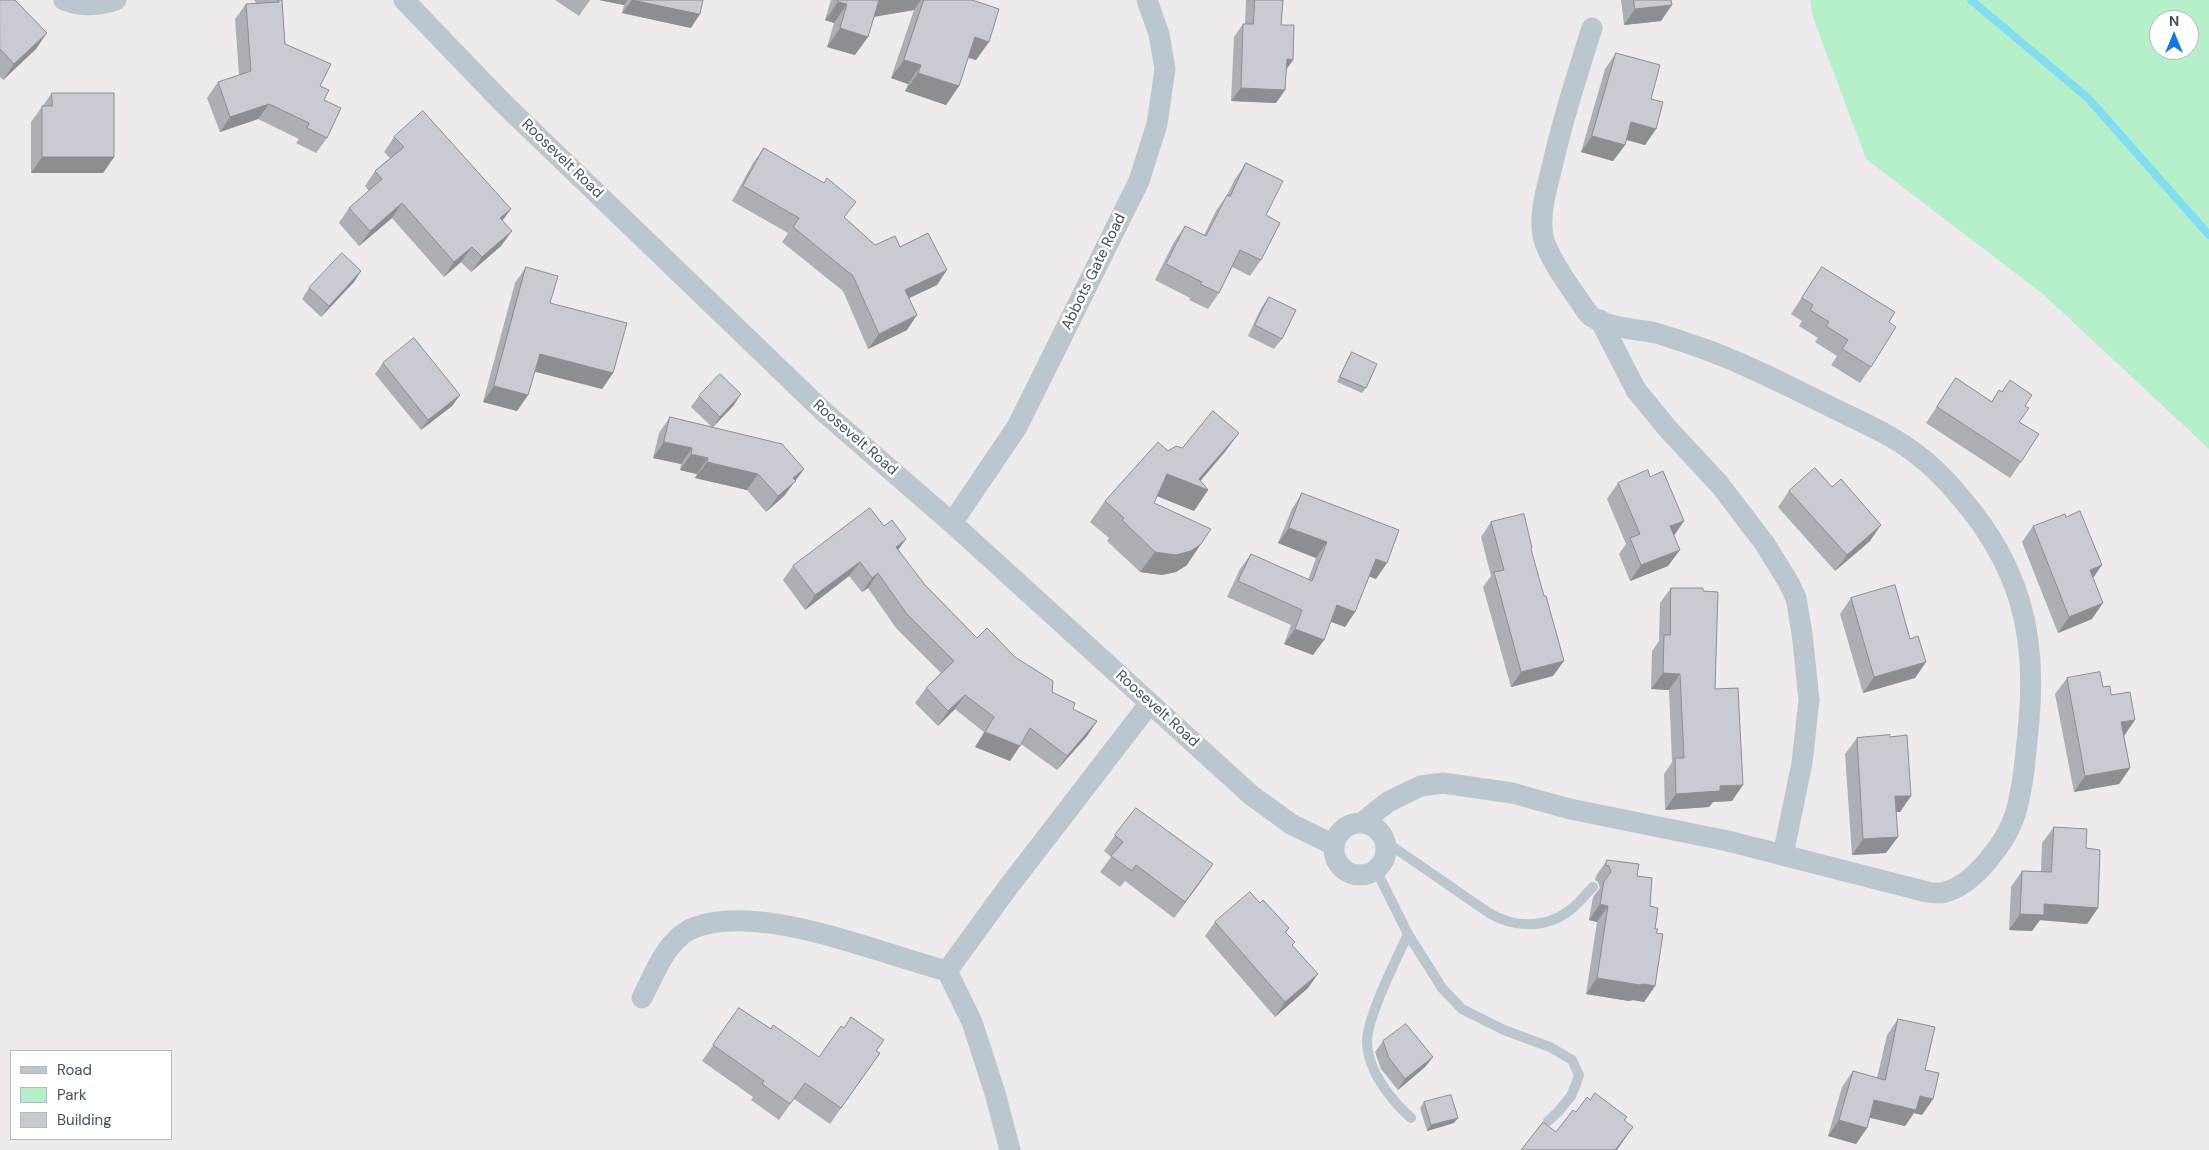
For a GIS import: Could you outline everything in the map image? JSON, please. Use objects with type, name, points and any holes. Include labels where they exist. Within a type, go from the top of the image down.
[{"type":"street","points":[[64,0],[76,5],[93,6],[116,0]]},
{"type":"street","name":"Roosevelt Road","points":[[404,0],[510,110],[824,412],[952,523],[1251,795],[1290,824],[1334,845]]},
{"type":"street","name":"Abbots Gate Road","points":[[952,523],[1017,427],[1139,181],[1157,124],[1165,69],[1159,34],[1147,0]]},
{"type":"street","points":[[1364,822],[1388,802],[1406,793],[1422,786],[1443,783],[1512,793],[1570,809],[1728,841],[1927,892],[1943,893],[1966,882],[1989,858],[2014,816],[2025,759],[2032,687],[2028,639],[2017,588],[2002,555],[1976,515],[1948,482],[1914,452],[1874,429],[1794,389],[1709,351],[1660,334],[1590,316],[1548,250],[1543,236],[1542,219],[1546,193],[1563,119],[1592,28]]},
{"type":"street","points":[[1600,320],[1636,390],[1668,429],[1720,486],[1765,544],[1796,598],[1802,633],[1808,700],[1802,763],[1783,855]]},
{"type":"street","points":[[947,971],[1006,890],[1150,703]]},
{"type":"street","points":[[1364,822],[1374,826],[1381,833],[1386,842],[1386,853],[1383,862],[1376,870],[1367,874],[1356,875],[1346,872],[1338,864],[1334,855],[1334,845],[1337,835],[1344,828],[1353,823],[1364,822]]},
{"type":"street","points":[[642,998],[665,954],[677,940],[689,931],[734,920],[779,924],[866,946],[912,962],[947,971],[972,1022],[995,1093],[1010,1150]]},
{"type":"lane","points":[[1386,842],[1501,920],[1514,924],[1532,924],[1553,920],[1571,910],[1593,887]]},
{"type":"lane","points":[[1376,870],[1408,934],[1442,988],[1462,1009],[1504,1030],[1550,1047],[1572,1060],[1578,1074],[1576,1084],[1571,1096],[1548,1121]]},
{"type":"lane","points":[[1408,934],[1368,1029],[1367,1043],[1371,1062],[1377,1076],[1394,1099],[1412,1118]]},
{"type":"green space","points":[[1810,0],[2209,0],[2209,449],[2044,295],[1866,159],[1812,15]]},
{"type":"building","points":[[0,0],[15,0],[47,33],[14,64],[0,49]]},
{"type":"building","points":[[278,0],[282,0],[285,44],[331,64],[320,86],[329,90],[324,100],[341,108],[327,138],[307,128],[309,123],[269,104],[230,117],[218,82],[251,71],[246,4],[279,2]]},
{"type":"building","points":[[632,0],[703,0],[700,14]]},
{"type":"building","points":[[838,0],[879,0],[868,37],[840,28],[847,4],[838,2]]},
{"type":"building","points":[[924,0],[972,0],[999,9],[989,42],[975,37],[959,86],[918,73],[921,65],[904,60]]},
{"type":"building","points":[[1255,0],[1283,0],[1281,25],[1294,25],[1293,60],[1287,59],[1285,90],[1241,88],[1243,24],[1253,24]]},
{"type":"building","points":[[1634,0],[1671,0],[1672,5],[1635,9]]},
{"type":"building","points":[[1616,53],[1660,65],[1651,99],[1663,102],[1656,129],[1631,122],[1625,145],[1592,136]]},
{"type":"building","points":[[52,93],[114,93],[114,157],[42,157],[42,106],[52,106]]},
{"type":"building","points":[[423,111],[511,209],[500,218],[512,231],[482,257],[472,247],[454,262],[402,203],[370,231],[349,208],[382,179],[375,171],[404,147],[394,137]]},
{"type":"building","points":[[764,148],[824,183],[827,178],[856,202],[844,217],[875,245],[895,236],[900,247],[928,233],[947,270],[905,290],[917,315],[879,334],[853,276],[793,227],[799,218],[743,186]]},
{"type":"building","points":[[1246,163],[1283,181],[1266,215],[1280,223],[1261,260],[1240,250],[1219,293],[1166,264],[1185,226],[1206,236],[1227,195],[1230,196]]},
{"type":"building","points":[[342,253],[361,271],[329,306],[309,288]]},
{"type":"building","points":[[526,267],[558,276],[550,303],[627,323],[613,373],[540,354],[528,395],[494,386]]},
{"type":"building","points":[[1822,267],[1895,312],[1889,322],[1896,327],[1871,367],[1842,349],[1848,340],[1826,326],[1829,322],[1810,310],[1813,305],[1802,298]]},
{"type":"building","points":[[1269,297],[1296,310],[1282,339],[1255,325]]},
{"type":"building","points":[[414,338],[460,395],[428,420],[383,363]]},
{"type":"building","points":[[1352,352],[1377,364],[1366,388],[1340,377]]},
{"type":"building","points":[[720,374],[741,394],[720,417],[699,396]]},
{"type":"building","points":[[1956,378],[1992,402],[1999,390],[2002,392],[2010,380],[2032,395],[2025,406],[2029,408],[2019,422],[2039,434],[2021,462],[1937,407]]},
{"type":"building","points":[[1213,411],[1239,433],[1199,479],[1208,490],[1167,474],[1154,503],[1211,529],[1201,544],[1191,551],[1176,555],[1155,552],[1122,520],[1124,518],[1105,501],[1158,442],[1168,451],[1176,446],[1182,448]]},
{"type":"building","points":[[670,417],[782,444],[804,469],[793,478],[796,481],[778,496],[758,474],[707,462],[708,458],[691,454],[692,448],[664,442]]},
{"type":"building","points":[[1815,468],[1832,487],[1841,479],[1881,525],[1847,555],[1789,491]]},
{"type":"building","points":[[1648,470],[1650,477],[1663,471],[1684,521],[1670,526],[1680,550],[1641,565],[1630,538],[1640,534],[1618,483]]},
{"type":"building","points":[[1302,493],[1399,530],[1387,563],[1376,559],[1355,612],[1337,605],[1324,640],[1295,629],[1302,610],[1238,581],[1251,554],[1312,581],[1327,542],[1289,528]]},
{"type":"building","points":[[870,508],[884,526],[892,520],[906,539],[896,547],[925,585],[977,638],[987,628],[1015,657],[1053,681],[1052,692],[1075,703],[1073,709],[1097,721],[1067,756],[1030,728],[1020,746],[985,732],[994,717],[965,695],[948,711],[926,688],[954,661],[906,613],[878,573],[872,578],[860,562],[815,595],[793,566]]},
{"type":"building","points":[[2080,511],[2102,565],[2090,570],[2103,603],[2069,617],[2033,526],[2065,514],[2066,517]]},
{"type":"building","points":[[1524,514],[1531,549],[1564,661],[1521,672],[1494,572],[1504,570],[1491,522]]},
{"type":"building","points":[[1895,585],[1910,639],[1918,636],[1926,662],[1874,677],[1851,598]]},
{"type":"building","points":[[1671,588],[1703,588],[1703,591],[1718,592],[1715,689],[1738,688],[1743,785],[1720,786],[1720,791],[1676,794],[1675,758],[1684,758],[1680,674],[1663,673],[1664,635],[1670,635]]},
{"type":"building","points":[[2100,672],[2103,687],[2110,686],[2111,695],[2130,692],[2135,720],[2121,722],[2130,768],[2085,776],[2067,678]]},
{"type":"building","points":[[1890,735],[1890,737],[1907,735],[1911,796],[1895,796],[1898,837],[1863,839],[1857,738]]},
{"type":"building","points":[[1136,808],[1213,864],[1185,902],[1136,865],[1132,871],[1111,856],[1123,842],[1115,835]]},
{"type":"building","points":[[2054,827],[2087,829],[2086,848],[2100,850],[2098,908],[2044,904],[2044,915],[2020,914],[2022,871],[2051,872]]},
{"type":"building","points":[[1607,860],[1639,864],[1637,876],[1652,878],[1650,906],[1658,908],[1655,929],[1658,929],[1656,933],[1663,934],[1655,986],[1597,978],[1608,906],[1600,904],[1604,881],[1611,872],[1609,866],[1606,865]]},
{"type":"building","points":[[1250,892],[1260,903],[1263,900],[1289,928],[1285,932],[1295,942],[1292,945],[1318,974],[1285,1002],[1215,922]]},
{"type":"building","points":[[739,1008],[771,1029],[773,1025],[819,1057],[841,1026],[844,1028],[851,1017],[884,1040],[876,1051],[880,1053],[841,1108],[805,1083],[790,1104],[762,1084],[764,1081],[713,1045]]},
{"type":"building","points":[[1898,1019],[1935,1027],[1925,1070],[1939,1073],[1933,1099],[1920,1096],[1916,1110],[1874,1100],[1867,1128],[1839,1120],[1853,1071],[1885,1080]]},
{"type":"building","points":[[1406,1024],[1433,1057],[1405,1079],[1389,1058],[1383,1041]]},
{"type":"building","points":[[1595,1093],[1627,1117],[1624,1120],[1633,1127],[1615,1150],[1521,1150],[1543,1122],[1556,1132],[1573,1110],[1576,1112],[1587,1097],[1590,1100]]},
{"type":"building","points":[[1451,1095],[1458,1118],[1431,1125],[1424,1102]]},
{"type":"waterway","points":[[1971,0],[2088,98],[2209,235]]}]
